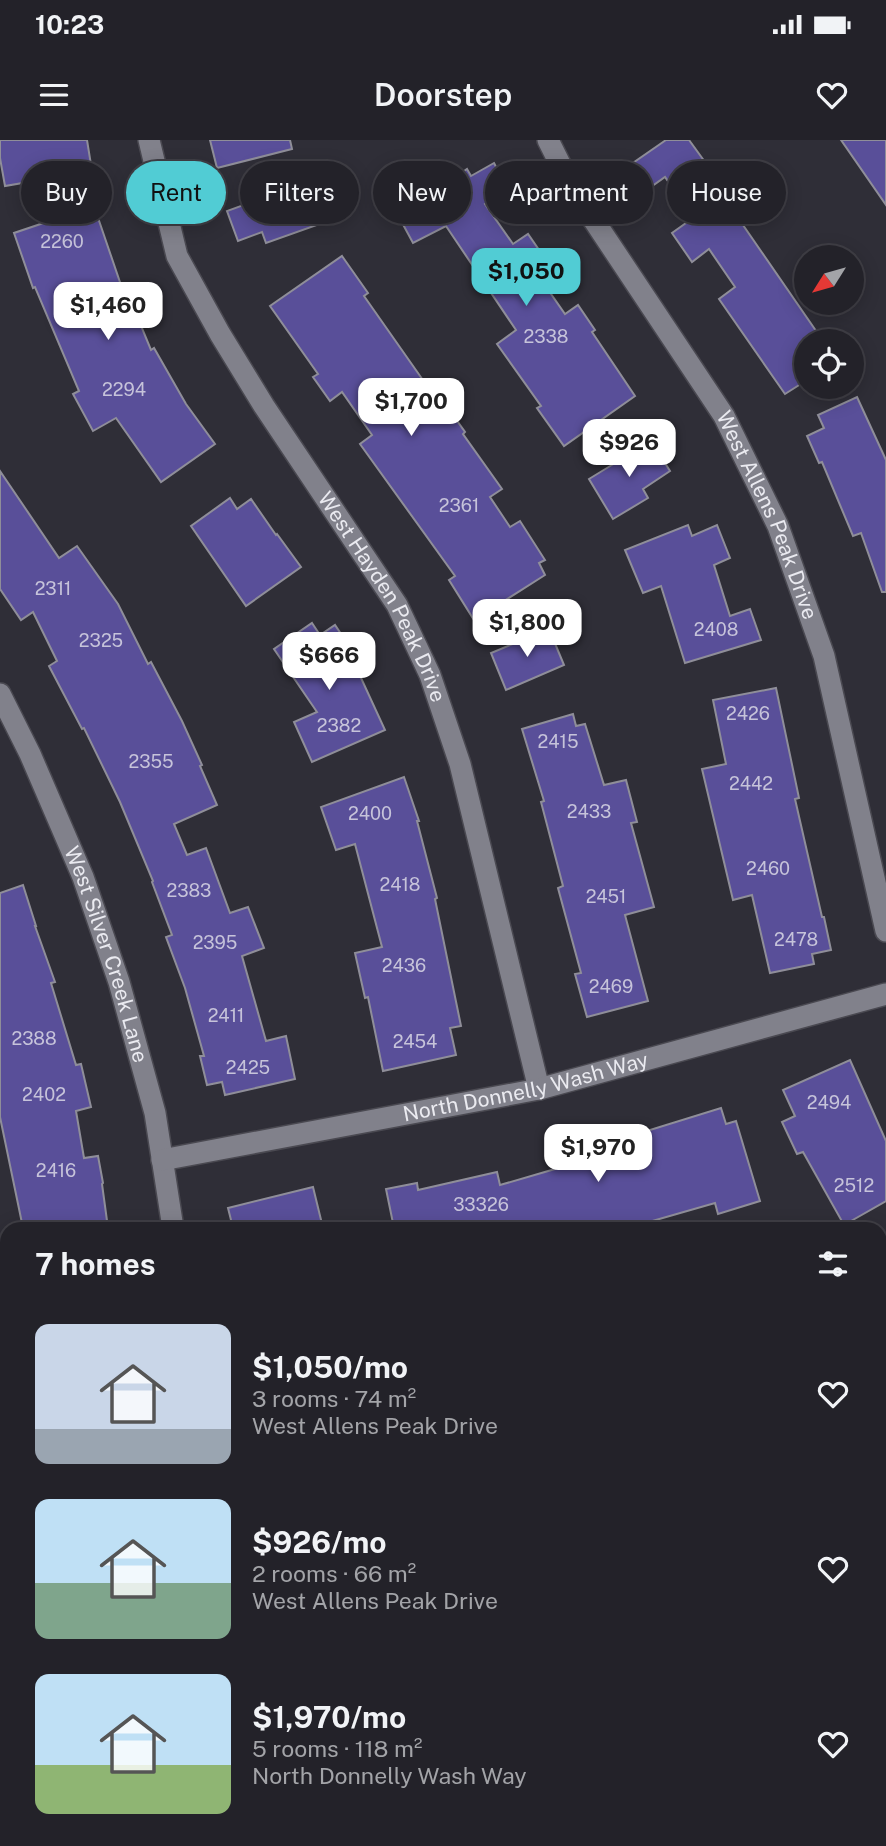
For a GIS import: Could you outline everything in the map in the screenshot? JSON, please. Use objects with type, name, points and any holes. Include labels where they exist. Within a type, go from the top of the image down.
[{"type":"street","name":"West Hayden Peak Drive","points":[[149,140],[177,256],[264,406],[397,605],[430,675],[460,764],[539,1089]]},
{"type":"street","name":"West Allens Peak Drive","points":[[548,140],[570,186],[724,416],[778,526],[824,656],[886,931]]},
{"type":"street","name":"West Silver Creek Lane","points":[[0,694],[30,754],[87,890],[119,982],[155,1113],[172,1222]]},
{"type":"street","name":"North Donnelly Wash Way","points":[[162,1160],[539,1089],[886,994]]},
{"type":"building","points":[[0,140],[87,140],[90,161],[21,161],[21,183],[5,186]]},
{"type":"building","points":[[210,140],[290,140],[292,149],[226,166],[226,161],[215,161]]},
{"type":"building","points":[[666,140],[689,140],[704,161],[667,161],[667,180],[665,177],[653,185],[653,161],[636,161]]},
{"type":"building","points":[[841,140],[886,140],[886,205]]},
{"type":"building","points":[[485,168],[485,224],[499,224],[513,244],[528,234],[546,260],[533,268],[565,314],[578,305],[595,330],[592,332],[635,396],[564,446],[537,408],[541,406],[497,344],[516,330],[446,226],[413,243],[403,224],[471,224],[471,176]]},
{"type":"building","points":[[240,206],[240,224],[320,224],[266,243],[262,232],[238,241],[227,211]]},
{"type":"building","points":[[41,224],[100,224],[122,288],[125,287],[151,350],[154,348],[186,404],[215,444],[161,482],[116,418],[93,431],[73,394],[79,391],[35,287],[33,288],[14,233]]},
{"type":"building","points":[[685,224],[744,224],[794,299],[794,315],[805,315],[815,329],[794,329],[794,388],[785,394],[719,299],[735,287],[709,249],[692,262],[672,233]]},
{"type":"building","points":[[342,256],[368,293],[364,296],[432,393],[435,390],[502,489],[490,497],[510,527],[520,521],[545,560],[539,563],[545,575],[474,620],[449,580],[455,576],[360,444],[372,435],[342,392],[330,401],[313,377],[318,374],[270,306]]},
{"type":"building","points":[[858,399],[886,460],[886,592],[882,592],[861,533],[853,536],[822,462],[819,463],[807,436],[824,428],[818,415]]},
{"type":"building","points":[[651,441],[670,471],[643,489],[648,498],[613,519],[589,479]]},
{"type":"building","points":[[0,471],[59,558],[77,546],[118,604],[148,664],[151,662],[182,721],[217,805],[174,824],[187,855],[206,848],[230,913],[248,907],[264,948],[242,956],[266,1041],[286,1036],[295,1079],[225,1095],[222,1082],[207,1085],[200,1056],[204,1056],[185,988],[166,937],[172,935],[153,881],[120,802],[84,728],[82,729],[49,666],[57,661],[33,612],[21,620],[0,589]]},
{"type":"building","points":[[230,498],[237,509],[251,499],[301,567],[246,606],[191,526]]},
{"type":"building","points":[[688,525],[692,536],[717,525],[730,558],[714,565],[730,616],[750,609],[761,640],[685,663],[661,586],[643,593],[625,550]]},
{"type":"building","points":[[312,623],[320,635],[335,625],[353,652],[350,654],[385,730],[312,762],[294,722],[317,712],[274,649]]},
{"type":"building","points":[[549,629],[564,665],[506,690],[491,653]]},
{"type":"building","points":[[776,688],[799,798],[795,799],[831,950],[812,954],[814,964],[770,973],[752,895],[733,900],[702,769],[726,764],[713,700]]},
{"type":"building","points":[[573,714],[576,726],[585,724],[604,785],[626,780],[637,822],[631,823],[654,907],[625,915],[648,1001],[587,1017],[575,974],[581,973],[558,888],[563,886],[541,802],[544,801],[522,729]]},
{"type":"building","points":[[404,777],[419,821],[437,898],[435,899],[461,1026],[450,1028],[456,1055],[383,1071],[368,997],[365,998],[355,953],[382,947],[355,844],[336,850],[321,807]]},
{"type":"building","points":[[23,885],[55,982],[51,983],[76,1065],[81,1064],[91,1107],[76,1111],[84,1158],[98,1156],[107,1222],[22,1222],[0,1117],[0,893]]},
{"type":"building","points":[[850,1060],[886,1141],[886,1201],[849,1222],[842,1222],[803,1152],[797,1154],[782,1122],[795,1116],[783,1090]]},
{"type":"building","points":[[721,1108],[726,1124],[736,1121],[760,1201],[718,1214],[715,1203],[649,1222],[393,1222],[386,1189],[417,1183],[418,1190],[497,1172],[500,1185],[555,1169],[550,1155],[578,1147],[579,1152]]},
{"type":"building","points":[[313,1187],[322,1222],[232,1222],[228,1208]]}]
